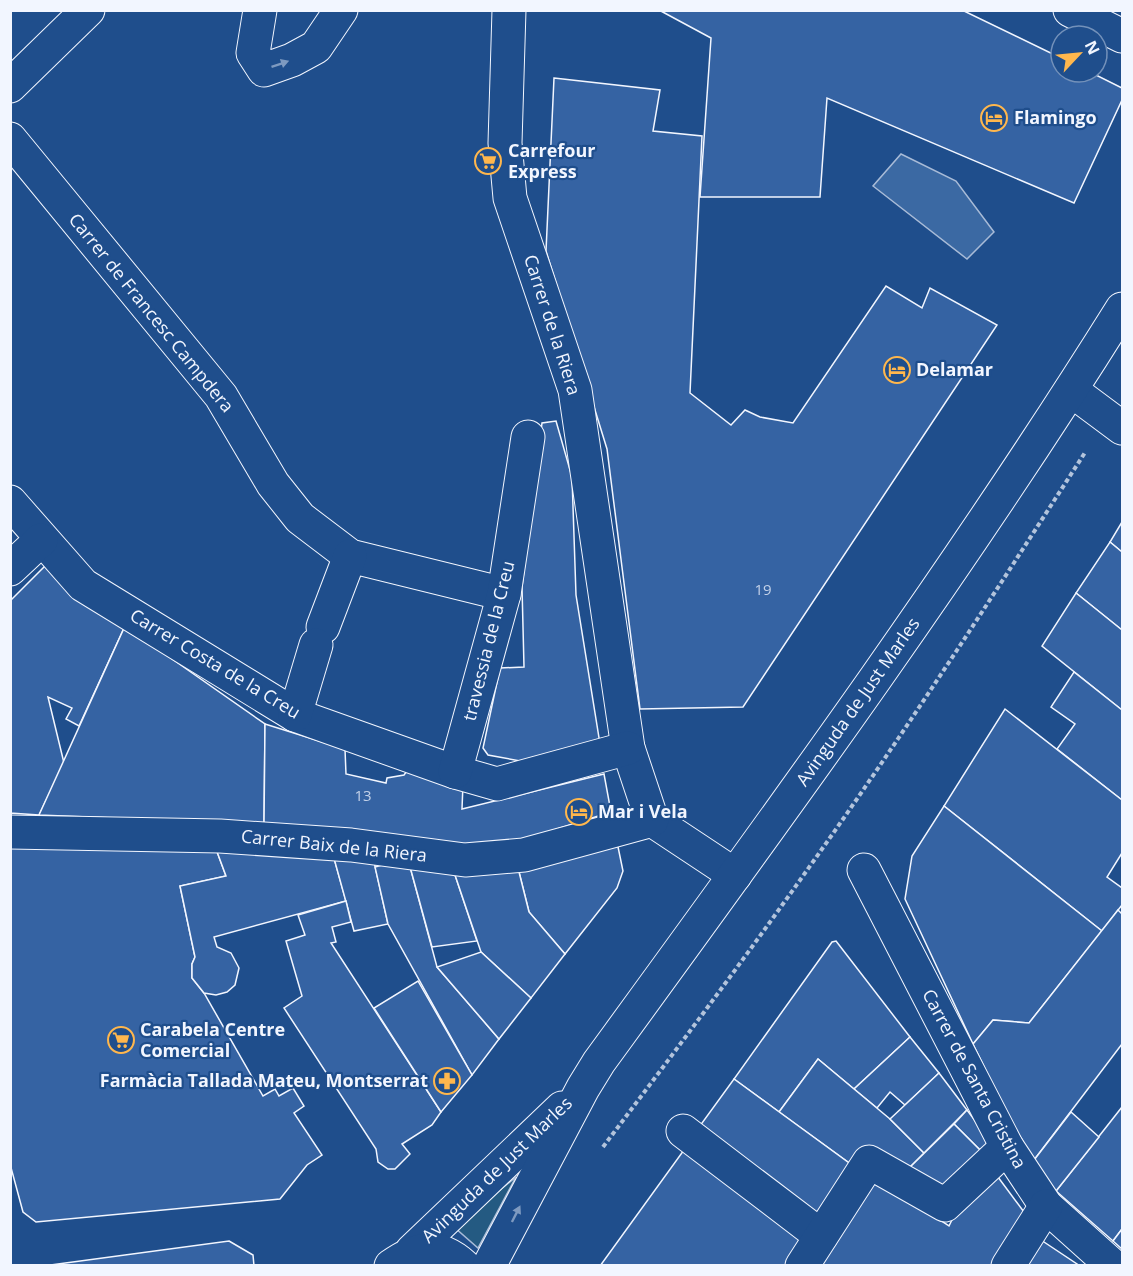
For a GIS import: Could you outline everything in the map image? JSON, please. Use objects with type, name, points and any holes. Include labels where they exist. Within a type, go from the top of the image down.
[{"type":"street","points":[[10,86],[88,10]]},
{"type":"street","points":[[260,10],[253,53],[264,70],[292,60],[316,47],[341,10]]},
{"type":"street","name":"Carrer de la Riera","points":[[509,10],[505,143],[510,198],[575,390],[628,748],[652,820]]},
{"type":"street","points":[[1070,10],[1122,36]]},
{"type":"street","name":"Carrer de Francesc Campdera","points":[[10,139],[221,396],[273,484],[300,518],[350,556],[504,594]]},
{"type":"street","name":"Avinguda de Just Marles","points":[[489,1266],[583,1088],[835,737],[1071,390],[1122,309]]},
{"type":"street","points":[[1071,390],[1116,423]]},
{"type":"street","name":"travessia de la Creu","points":[[454,772],[504,594],[528,437]]},
{"type":"street","name":"Carrer Costa de la Creu","points":[[10,502],[82,585],[295,715],[454,772],[497,784],[628,748]]},
{"type":"street","points":[[10,569],[41,540]]},
{"type":"street","points":[[295,715],[320,636],[350,556]]},
{"type":"street","points":[[652,820],[735,875]]},
{"type":"street","name":"Carrer Baix de la Riera","points":[[10,832],[220,836],[351,845],[465,860],[524,855],[652,820]]},
{"type":"street","name":"Carrer de Santa Cristina","points":[[864,870],[1007,1147],[1046,1206],[1113,1266]]},
{"type":"street","name":"Avinguda de Just Marles","points":[[401,1258],[583,1088]]},
{"type":"street","points":[[683,1131],[821,1236]]},
{"type":"street","points":[[802,1266],[869,1162],[945,1205],[1007,1147]]},
{"type":"street","points":[[1008,1266],[1046,1206]]},
{"type":"street","points":[[401,1258],[444,1250],[464,1266]]},
{"type":"path","points":[[598,1152],[728,982],[1116,423]]},
{"type":"shaded area","points":[[901,154],[956,181],[994,232],[967,259],[873,186]]},
{"type":"shaded area","points":[[516,1177],[478,1248],[454,1227]]},
{"type":"building","name":"Flamingo","points":[[659,10],[962,10],[1049,52],[1049,84],[1109,84],[1109,82],[1122,88],[1122,100],[1074,203],[827,98],[820,197],[700,197],[711,38]]},
{"type":"building","points":[[554,78],[660,90],[653,131],[702,136],[690,393],[731,425],[745,410],[760,417],[793,423],[886,286],[922,308],[930,288],[997,325],[743,707],[640,709],[607,449],[546,251]]},
{"type":"building","points":[[556,421],[572,477],[576,595],[600,744],[531,763],[488,755],[483,748],[500,668],[524,667],[522,587],[542,423]]},
{"type":"building","points":[[1122,522],[1122,552],[1110,542]]},
{"type":"building","points":[[1110,542],[1122,552],[1122,630],[1076,593]]},
{"type":"building","points":[[46,565],[125,626],[79,726],[66,719],[72,708],[48,697],[64,763],[39,815],[10,813],[10,601]]},
{"type":"building","points":[[1076,593],[1122,630],[1122,710],[1042,646]]},
{"type":"building","points":[[125,626],[265,724],[264,824],[39,815]]},
{"type":"building","points":[[1074,672],[1122,710],[1122,800],[1057,749],[1075,724],[1051,707]]},
{"type":"building","points":[[1005,709],[1122,800],[1122,853],[1107,877],[1122,888],[1122,905],[1102,931],[944,806]]},
{"type":"building","points":[[265,724],[345,749],[346,774],[386,783],[387,778],[404,775],[409,768],[463,784],[462,809],[604,774],[611,812],[535,836],[471,851],[264,824]]},
{"type":"building","points":[[944,806],[1102,931],[1029,1023],[993,1020],[973,1044],[905,899],[912,856]]},
{"type":"building","points":[[617,842],[623,871],[617,888],[565,954],[529,912],[517,864]]},
{"type":"building","name":"Carabela Centre Comercial","points":[[10,843],[216,849],[226,876],[180,886],[195,957],[192,964],[192,978],[204,993],[263,1096],[275,1089],[279,1096],[293,1088],[304,1106],[294,1113],[322,1155],[307,1165],[280,1199],[36,1222],[23,1212],[10,1164]]},
{"type":"building","points":[[216,849],[332,851],[346,901],[214,937],[217,947],[231,953],[239,968],[235,985],[227,992],[216,995],[204,993],[192,978],[192,964],[195,957],[180,886],[226,876]]},
{"type":"building","points":[[332,851],[373,857],[388,924],[354,931]]},
{"type":"building","points":[[397,861],[409,863],[437,967],[499,1039],[472,1075],[388,924],[375,867]]},
{"type":"building","points":[[409,863],[454,872],[477,941],[432,947]]},
{"type":"building","points":[[517,864],[529,912],[565,954],[531,998],[481,952],[454,872]]},
{"type":"building","points":[[346,901],[351,922],[332,927],[336,942],[331,943],[441,1112],[432,1125],[402,1144],[410,1154],[395,1169],[388,1169],[378,1162],[376,1149],[284,1008],[302,996],[286,941],[305,935],[298,915]]},
{"type":"building","points":[[1118,910],[1122,914],[1122,1044],[1031,1164],[973,1044],[993,1020],[1029,1023]]},
{"type":"building","points":[[836,941],[910,1037],[854,1089],[818,1059],[779,1112],[734,1079],[832,942]]},
{"type":"building","points":[[481,952],[531,998],[499,1039],[437,967]]},
{"type":"building","points":[[418,981],[472,1075],[441,1112],[374,1008]]},
{"type":"building","points":[[910,1037],[939,1073],[905,1105],[890,1092],[877,1108],[854,1089]]},
{"type":"building","points":[[818,1059],[890,1119],[924,1153],[903,1174],[856,1168],[779,1112]]},
{"type":"building","points":[[939,1073],[967,1110],[924,1153],[890,1119]]},
{"type":"building","points":[[734,1079],[856,1168],[817,1224],[694,1134]]},
{"type":"building","points":[[1122,1107],[1122,1229],[1113,1241],[1056,1191]]},
{"type":"building","points":[[967,1110],[994,1146],[984,1154],[954,1124]]},
{"type":"building","points":[[1071,1112],[1099,1137],[1056,1191],[1031,1164]]},
{"type":"building","points":[[954,1124],[984,1154],[942,1197],[903,1174]]},
{"type":"building","points":[[689,1143],[812,1236],[792,1266],[600,1266]]},
{"type":"building","points":[[992,1169],[1027,1216],[995,1266],[815,1266],[874,1177],[949,1226],[962,1199]]},
{"type":"building","points":[[1122,1229],[1122,1249],[1113,1241]]},
{"type":"building","points":[[1038,1238],[1080,1266],[1020,1266]]},
{"type":"building","points":[[229,1241],[253,1255],[254,1266],[43,1266]]},
{"type":"place","name":"Flamingo","points":[[994,118]]},
{"type":"place","name":"Carrefour Express","points":[[488,161]]},
{"type":"place","name":"Delamar","points":[[897,370]]},
{"type":"place","name":"Mar i Vela","points":[[579,812]]},
{"type":"place","name":"Carabela Centre Comercial","points":[[121,1040]]},
{"type":"place","name":"Farmàcia Tallada Mateu, Montserrat","points":[[447,1081]]}]
